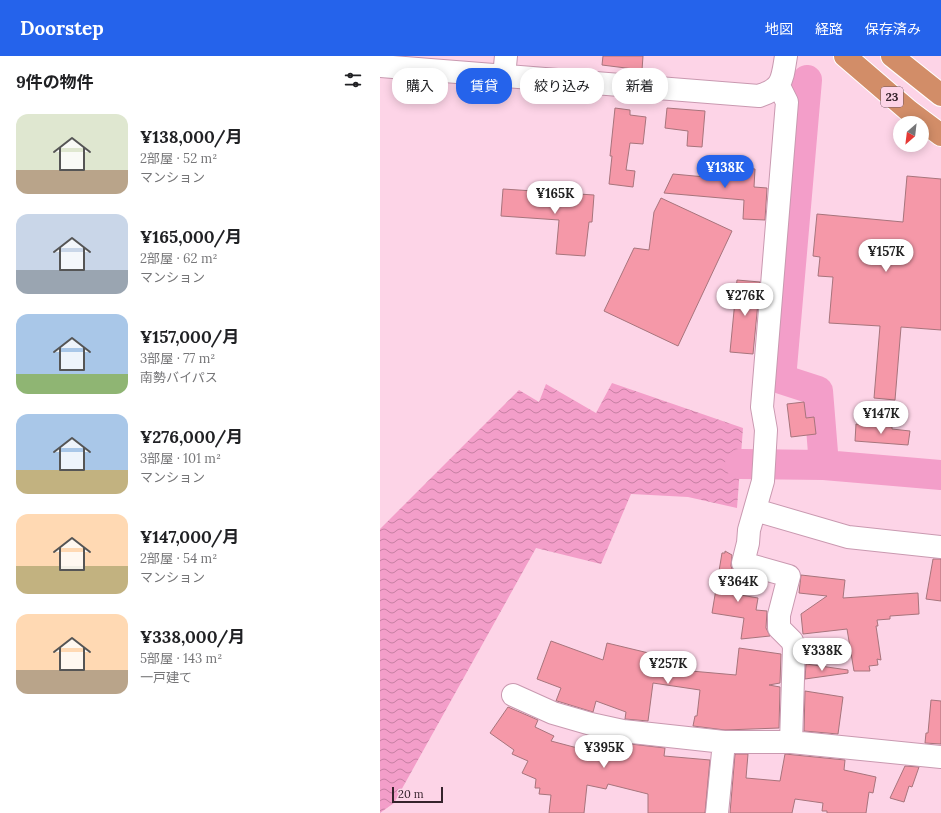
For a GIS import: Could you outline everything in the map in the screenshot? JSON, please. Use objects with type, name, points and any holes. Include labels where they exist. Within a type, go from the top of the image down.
[{"type":"highway","name":"23","points":[[844,56],[909,111],[941,135]]},
{"type":"highway","name":"23","points":[[892,56],[941,95]]},
{"type":"street","points":[[380,66],[505,66],[758,96],[769,93],[779,86],[784,70],[786,56]]},
{"type":"street","points":[[779,86],[787,102],[762,407],[766,430],[764,481],[748,530],[748,543],[743,563],[789,576],[779,615],[779,628],[792,641],[794,647],[790,742]]},
{"type":"street","points":[[755,510],[848,538],[941,547]]},
{"type":"street","points":[[513,695],[553,713],[623,731],[724,742],[790,742],[941,757]]},
{"type":"street","points":[[717,813],[724,742]]},
{"type":"water","points":[[612,383],[743,428],[737,508],[688,497],[631,494],[601,564],[536,548],[394,803],[380,813],[380,529],[519,390],[539,402],[546,384],[596,413]]},
{"type":"building","points":[[603,56],[643,56],[642,68],[626,68],[602,65]]},
{"type":"building","points":[[615,108],[630,110],[630,115],[646,117],[643,144],[630,143],[626,170],[635,171],[633,187],[609,184],[612,156],[610,156]]},
{"type":"building","points":[[667,108],[705,111],[702,147],[687,146],[688,131],[665,128]]},
{"type":"building","points":[[718,163],[735,164],[734,167],[755,169],[754,187],[767,188],[765,220],[743,219],[744,200],[664,193],[673,174],[716,178]]},
{"type":"building","points":[[907,176],[941,179],[941,330],[901,327],[895,400],[874,398],[880,326],[829,323],[833,277],[818,276],[820,257],[813,256],[817,214],[903,222]]},
{"type":"building","points":[[503,189],[594,195],[592,222],[589,222],[585,256],[556,254],[559,220],[501,216]]},
{"type":"building","points":[[661,198],[732,231],[678,346],[604,311],[634,248],[649,250],[654,212]]},
{"type":"building","points":[[737,280],[760,282],[753,354],[730,352]]},
{"type":"building","points":[[804,402],[806,418],[814,417],[816,434],[791,437],[787,404]]},
{"type":"building","points":[[856,424],[892,427],[892,429],[910,431],[908,445],[855,441]]},
{"type":"building","points":[[725,551],[732,555],[731,566],[733,571],[729,593],[758,598],[756,610],[767,611],[766,628],[770,636],[741,639],[744,618],[712,613],[722,553],[725,553]]},
{"type":"building","points":[[933,559],[941,559],[941,601],[926,599]]},
{"type":"building","points":[[801,575],[845,580],[843,598],[918,593],[919,614],[890,616],[890,619],[877,620],[878,626],[876,626],[881,660],[877,659],[878,665],[869,666],[870,671],[854,671],[847,629],[803,634],[801,614],[827,596],[799,593]]},
{"type":"building","points":[[551,641],[603,660],[607,643],[661,656],[662,654],[693,658],[691,671],[736,675],[739,648],[781,654],[780,683],[769,685],[780,687],[779,728],[725,730],[693,726],[695,716],[697,716],[700,690],[653,683],[648,721],[625,719],[626,712],[596,701],[593,712],[556,701],[561,688],[537,679]]},
{"type":"building","points":[[806,664],[848,670],[848,673],[805,679]]},
{"type":"building","points":[[805,691],[843,697],[838,734],[804,731]]},
{"type":"building","points":[[931,700],[941,701],[941,744],[925,743],[926,733],[928,733]]},
{"type":"building","points":[[508,707],[538,720],[535,727],[554,736],[551,741],[585,750],[588,736],[622,743],[665,748],[664,756],[710,760],[705,813],[648,813],[648,794],[608,784],[606,789],[587,785],[584,813],[549,813],[551,795],[539,794],[540,788],[535,788],[536,779],[522,773],[528,761],[512,754],[514,750],[490,733]]},
{"type":"building","points":[[735,754],[748,754],[746,778],[780,781],[785,754],[845,760],[844,770],[876,777],[873,793],[869,792],[866,813],[827,813],[827,811],[822,811],[823,803],[795,799],[792,813],[730,813]]},
{"type":"building","points":[[905,766],[919,767],[912,787],[909,786],[904,802],[890,798]]},
{"type":"waterway","points":[[740,464],[824,465],[818,391],[781,379],[807,80]]},
{"type":"waterway","points":[[824,465],[941,475]]}]
